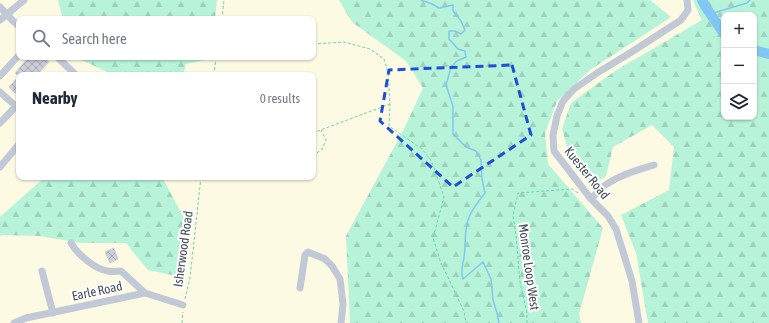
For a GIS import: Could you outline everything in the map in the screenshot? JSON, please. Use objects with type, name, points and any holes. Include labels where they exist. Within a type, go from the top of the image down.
[{"type":"street","points":[[0,20],[24,0]]},
{"type":"street","name":"Kuester Road","points":[[639,323],[632,281],[616,229],[608,216],[591,199],[554,151],[553,135],[557,116],[563,101],[574,90],[597,73],[681,20],[688,10],[687,0]]},
{"type":"street","points":[[0,7],[16,24]]},
{"type":"street","points":[[0,76],[16,58]]},
{"type":"street","points":[[60,60],[73,72]]},
{"type":"street","points":[[0,92],[16,106]]},
{"type":"street","points":[[0,123],[16,108]]},
{"type":"street","points":[[0,166],[16,147]]},
{"type":"street","points":[[591,199],[604,186],[635,170],[654,165]]},
{"type":"street","points":[[71,243],[83,257],[98,268],[108,271],[121,271],[145,293]]},
{"type":"street","points":[[300,288],[305,255],[308,252],[325,259],[340,278],[343,304],[341,323]]},
{"type":"street","points":[[42,270],[53,313]]},
{"type":"street","name":"Earle Road","points":[[14,323],[26,318],[145,293],[184,305]]},
{"type":"path","points":[[222,16],[224,0]]},
{"type":"path","points":[[316,44],[344,42],[370,49],[384,59],[388,73],[390,104],[389,126],[422,148],[430,159],[444,197],[433,238],[441,263],[464,310],[466,323]]},
{"type":"path","points":[[214,72],[216,60]]},
{"type":"path","points":[[316,132],[390,104]]},
{"type":"path","points":[[316,154],[322,149],[326,140],[321,130]]},
{"type":"path","name":"Isherwood Road","points":[[182,323],[190,278],[201,180]]},
{"type":"path","name":"Monroe Loop West","points":[[527,323],[527,313],[520,282],[513,216],[518,193],[572,189],[578,193]]},
{"type":"highlighted area","points":[[512,65],[531,135],[453,187],[380,121],[389,70]]},
{"type":"shaded area","points":[[0,0],[769,0],[769,323],[0,323]]},
{"type":"green space","points":[[58,0],[217,0],[215,16],[62,16]]},
{"type":"green space","points":[[339,0],[650,0],[671,17],[590,70],[557,101],[545,133],[548,164],[603,228],[579,314],[581,323],[350,323],[346,236],[404,129],[423,88],[406,61],[352,22]]},
{"type":"green space","points":[[693,0],[769,0],[769,323],[648,323],[636,253],[621,215],[669,190],[674,147],[652,125],[613,147],[606,176],[592,186],[571,160],[562,129],[571,103],[615,71],[702,20]]},
{"type":"green space","points":[[82,60],[204,60],[186,64],[184,72],[108,72]]},
{"type":"green space","points":[[42,180],[164,180],[185,220],[177,276],[148,270],[126,243],[81,243],[39,236],[0,236],[0,217]]},
{"type":"building","points":[[26,60],[47,60],[49,62],[40,72],[15,73]]},
{"type":"building","points":[[16,79],[16,94],[9,87]]},
{"type":"building","points":[[114,248],[118,259],[110,263],[105,252]]},
{"type":"waterway","points":[[421,0],[439,8],[453,5],[453,11],[461,21],[465,30],[461,34],[455,31],[449,31],[449,39],[458,49],[465,51],[466,57],[457,61],[451,67],[446,85],[453,106],[453,134],[466,147],[476,151],[481,160],[482,179],[485,193],[469,216],[466,229],[462,273],[463,279],[483,262],[491,279],[493,300],[499,323]]},
{"type":"waterway","points":[[702,0],[721,30]]},
{"type":"waterway","points":[[710,14],[747,3],[750,0]]},
{"type":"waterway","points":[[757,51],[769,54]]}]
